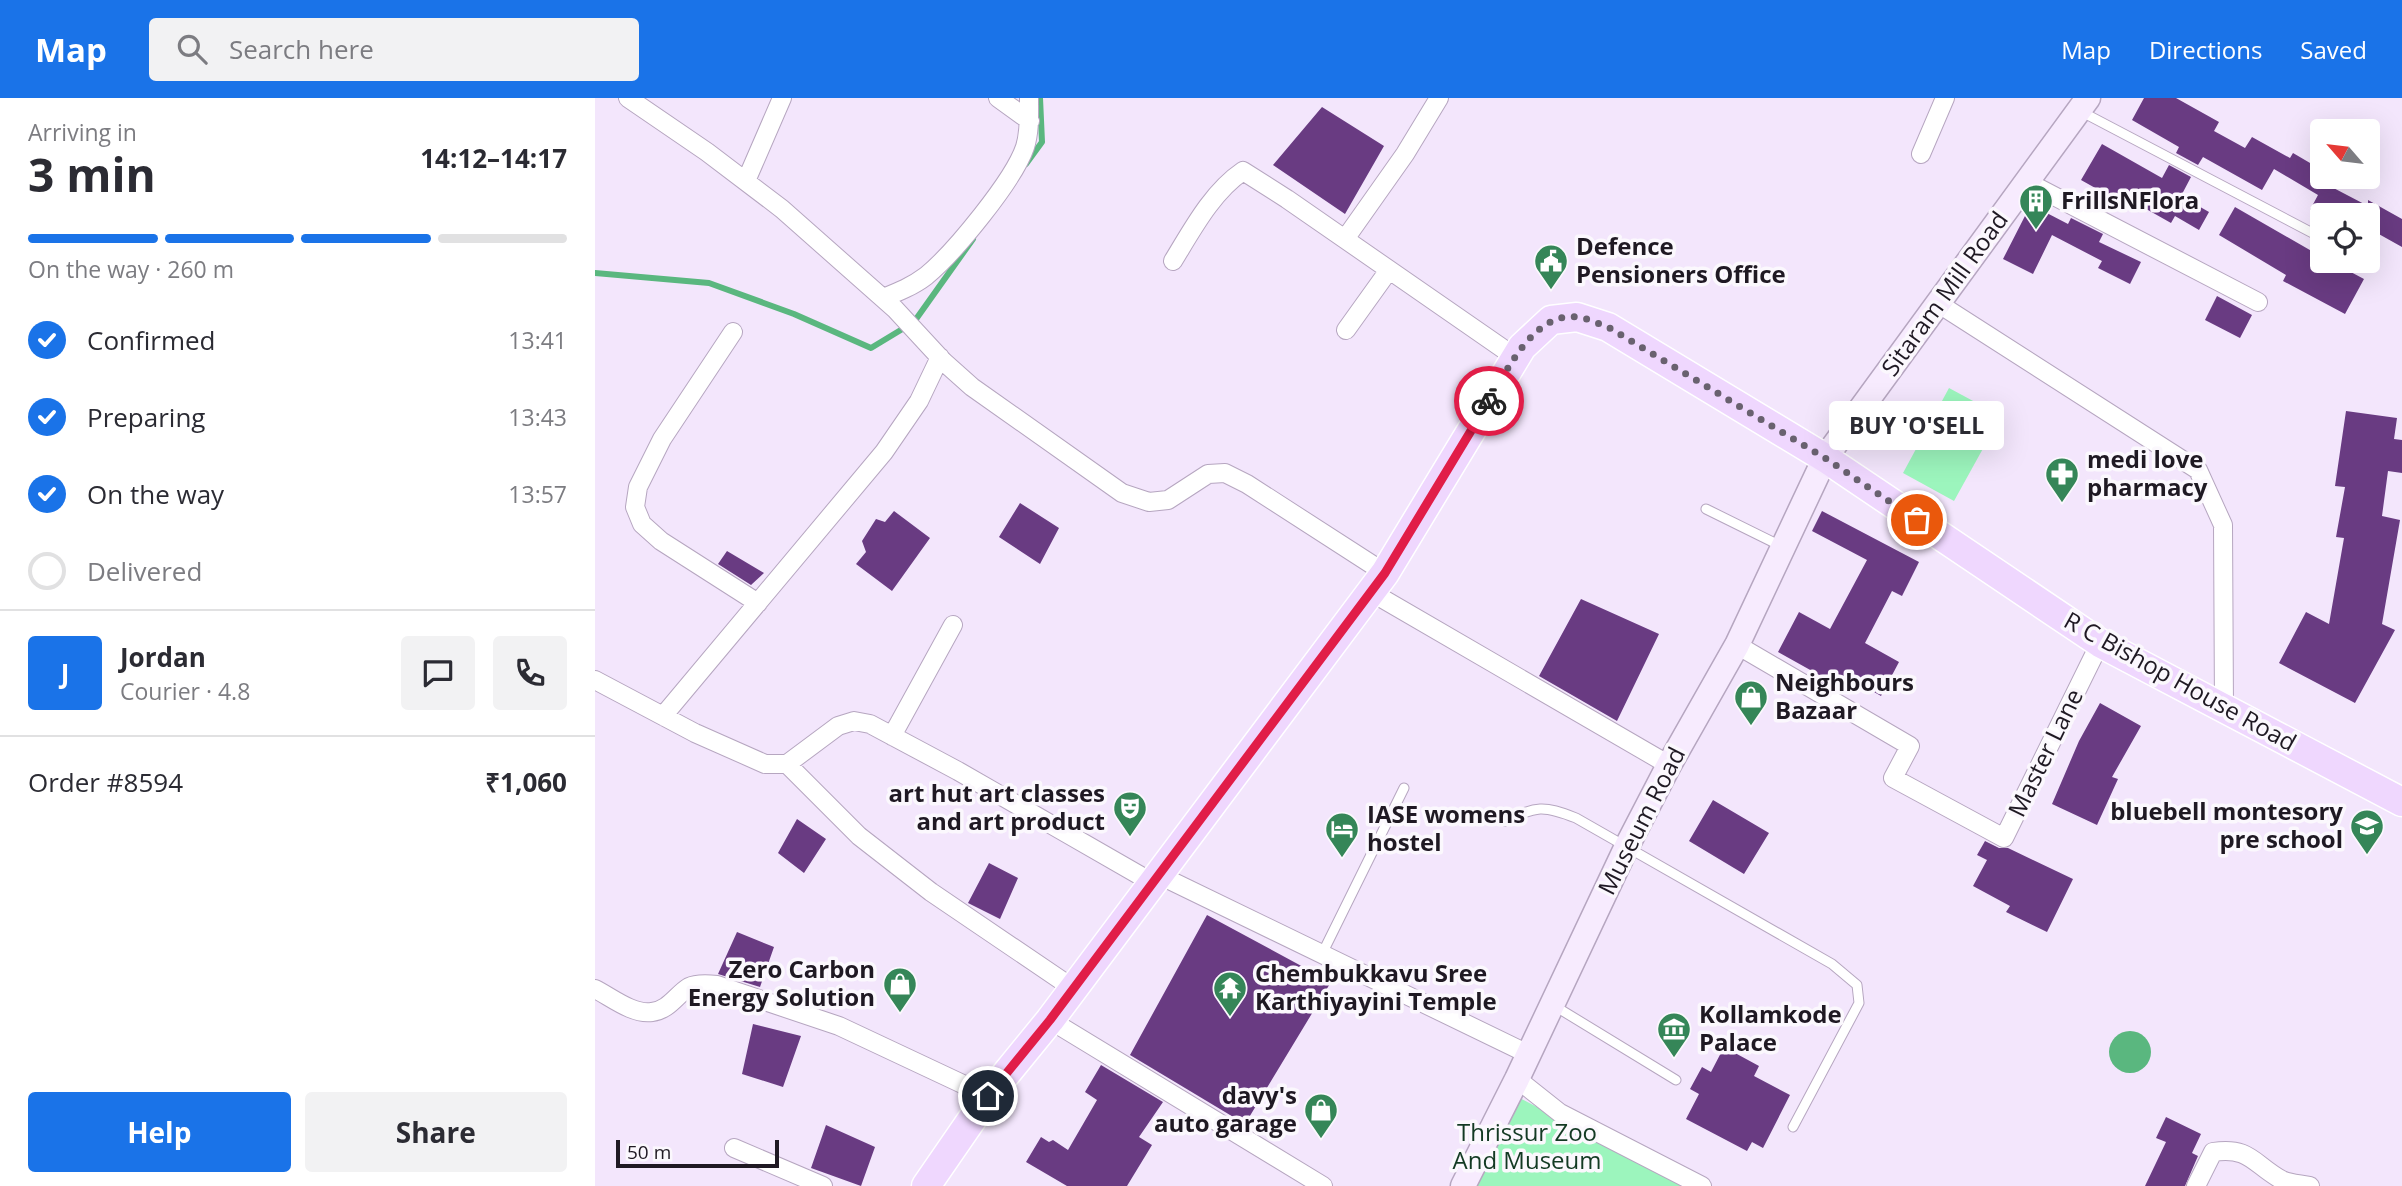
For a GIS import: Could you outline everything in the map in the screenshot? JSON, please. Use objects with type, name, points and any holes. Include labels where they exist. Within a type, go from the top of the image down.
[{"type":"main road","name":"Sitaram Mill Road","points":[[1825,458],[2083,104]]},
{"type":"main road","points":[[926,1186],[988,1096],[1074,989],[1378,582],[1522,347],[1551,320],[1577,317],[1608,327],[1825,458]]},
{"type":"main road","name":"Museum Road","points":[[1463,1186],[1553,1005],[1627,846],[1737,645],[1825,458]]},
{"type":"main road","name":"R C Bishop House Road","points":[[1825,458],[2100,643],[2402,802]]},
{"type":"street","points":[[628,98],[746,181],[889,303],[972,387],[1122,493],[1149,502],[1168,500],[1208,474],[1225,473],[1247,484],[1378,582],[1669,765]]},
{"type":"street","points":[[746,181],[782,98]]},
{"type":"street","points":[[998,98],[1030,121]]},
{"type":"street","points":[[889,303],[926,275],[953,249],[1015,168],[1025,146],[1030,121],[1029,98]]},
{"type":"street","points":[[1345,239],[1405,154],[1439,98]]},
{"type":"street","points":[[1921,154],[1945,98]]},
{"type":"street","points":[[1173,261],[1197,222],[1226,186],[1243,172],[1345,239],[1515,358]]},
{"type":"street","points":[[2027,182],[2258,302]]},
{"type":"street","points":[[1346,330],[1389,270]]},
{"type":"street","points":[[1939,304],[2198,470],[2223,525],[2224,709]]},
{"type":"street","points":[[733,332],[662,439],[638,487],[635,507],[642,524],[661,541],[758,603]]},
{"type":"street","points":[[663,716],[884,452],[919,401],[940,357]]},
{"type":"street","points":[[892,736],[953,625]]},
{"type":"street","name":"Master Lane","points":[[1737,645],[1910,746],[1893,778],[2004,838],[2100,643]]},
{"type":"street","points":[[596,681],[765,764],[787,764],[838,726],[854,721],[870,724],[1156,879],[1322,954],[1528,1055]]},
{"type":"street","points":[[787,764],[859,836],[921,884],[1074,989]]},
{"type":"street","points":[[595,989],[633,1009],[652,1012],[672,1003],[689,987],[717,985],[839,1026],[988,1096]]},
{"type":"street","points":[[1050,1020],[1323,1186]]},
{"type":"street","points":[[1517,1079],[1560,1113],[1702,1186]]},
{"type":"street","points":[[734,1148],[824,1186]]},
{"type":"street","points":[[2196,1186],[2213,1152],[2227,1150],[2246,1154],[2283,1183],[2310,1186]]},
{"type":"lane","points":[[2083,104],[2310,231]]},
{"type":"lane","points":[[1706,509],[1783,547]]},
{"type":"lane","points":[[1322,954],[1404,788]]},
{"type":"lane","points":[[1505,821],[1533,808],[1554,809],[1576,818],[1832,964],[1857,985],[1859,1003],[1793,1127]]},
{"type":"lane","points":[[1553,1005],[1677,1080]]},
{"type":"green space","points":[[1949,388],[2001,416],[1954,501],[1903,473]]},
{"type":"green space","name":"Thrissur Zoo And Museum","points":[[1510,1093],[1690,1186],[1463,1186]]},
{"type":"shaded area","points":[[2130,1031],[2145,1037],[2151,1052],[2145,1067],[2130,1073],[2115,1067],[2109,1052],[2115,1037]]},
{"type":"building","points":[[2144,98],[2176,98],[2219,122],[2214,131],[2245,148],[2252,137],[2290,158],[2293,153],[2310,163],[2310,189],[2335,189],[2362,203],[2314,203],[2318,195],[2274,169],[2262,190],[2203,157],[2198,165],[2176,153],[2179,147],[2132,120]]},
{"type":"building","points":[[1322,107],[1384,146],[1345,214],[1273,165]]},
{"type":"building","points":[[2102,144],[2162,178],[2169,165],[2191,177],[2181,196],[2209,212],[2199,230],[2175,216],[2171,223],[2125,197],[2122,203],[2081,180]]},
{"type":"building","points":[[2235,207],[2310,250],[2310,273],[2353,273],[2364,279],[2345,314],[2283,281],[2286,275],[2219,235]]},
{"type":"building","points":[[2380,207],[2402,219],[2402,247],[2380,235]]},
{"type":"building","points":[[2041,210],[2068,224],[2071,218],[2103,234],[2099,242],[2141,262],[2130,284],[2098,268],[2102,261],[2052,235],[2033,274],[2003,259],[2026,214],[2037,219]]},
{"type":"building","points":[[2217,296],[2252,315],[2240,338],[2205,320]]},
{"type":"building","points":[[2346,411],[2397,418],[2394,439],[2402,440],[2402,473],[2388,471],[2382,516],[2400,520],[2382,624],[2395,630],[2355,703],[2279,663],[2306,612],[2329,624],[2344,538],[2336,537],[2345,487],[2335,486]]},
{"type":"building","points":[[1020,503],[1059,528],[1040,564],[999,537]]},
{"type":"building","points":[[894,511],[930,538],[892,591],[856,564],[866,552],[862,541],[876,519],[885,522]]},
{"type":"building","points":[[1822,511],[1919,562],[1902,596],[1892,591],[1865,643],[1899,662],[1881,696],[1855,681],[1849,693],[1778,652],[1799,612],[1830,629],[1867,560],[1812,531]]},
{"type":"building","points":[[727,551],[764,573],[751,585],[718,564]]},
{"type":"building","points":[[1581,599],[1659,634],[1617,721],[1539,676]]},
{"type":"building","points":[[2100,703],[2141,726],[2112,777],[2118,779],[2097,825],[2052,804],[2079,741]]},
{"type":"building","points":[[1713,800],[1769,833],[1744,874],[1689,841]]},
{"type":"building","points":[[797,819],[826,839],[804,873],[778,853]]},
{"type":"building","points":[[1985,841],[1999,848],[2008,848],[2073,879],[2047,932],[2006,912],[2010,906],[1973,886],[1987,860],[1977,855]]},
{"type":"building","points":[[989,863],[1018,878],[1000,919],[968,903]]},
{"type":"building","name":"Chembukkavu Sree Karthiyayini Temple","points":[[1207,915],[1331,982],[1245,1124],[1130,1055]]},
{"type":"building","points":[[737,932],[774,947],[760,987],[718,974]]},
{"type":"building","points":[[753,1024],[801,1036],[783,1087],[742,1074]]},
{"type":"building","points":[[1724,1047],[1759,1066],[1754,1076],[1790,1095],[1763,1148],[1752,1142],[1747,1151],[1686,1119],[1699,1094],[1690,1089],[1702,1067],[1711,1072]]},
{"type":"building","points":[[1101,1065],[1163,1102],[1139,1137],[1152,1145],[1127,1186],[1067,1186],[1026,1162],[1041,1137],[1049,1142],[1053,1140],[1068,1150],[1097,1100],[1085,1092]]},
{"type":"building","points":[[2166,1117],[2201,1134],[2192,1153],[2198,1156],[2185,1186],[2145,1186],[2166,1142],[2156,1138]]},
{"type":"building","points":[[826,1125],[875,1147],[861,1186],[811,1168]]},
{"type":"waterway","points":[[1026,164],[1042,142],[1040,98]]},
{"type":"waterway","points":[[595,273],[709,283],[794,314],[871,348],[914,322],[973,239]]},
{"type":"way so far","points":[[1489,401],[1522,347],[1551,320],[1577,317],[1608,327],[1825,458],[1917,520]]},
{"type":"place","name":"FrillsNFlora","points":[[2036,231]]},
{"type":"place","name":"Defence Pensioners Office","points":[[1551,291]]},
{"type":"place","name":"medi love pharmacy","points":[[2062,504]]},
{"type":"place","name":"BUY 'O'SELL","points":[[1917,520]]},
{"type":"place","name":"Neighbours Bazaar","points":[[1751,727]]},
{"type":"place","name":"art hut art classes and art product","points":[[1130,838]]},
{"type":"place","name":"bluebell montesory pre school","points":[[2367,856]]},
{"type":"place","name":"IASE womens hostel","points":[[1342,859]]},
{"type":"place","name":"Zero Carbon Energy Solution","points":[[900,1014]]},
{"type":"place","name":"Chembukkavu Sree Karthiyayini Temple","points":[[1230,1018]]},
{"type":"place","name":"Kollamkode Palace","points":[[1674,1059]]},
{"type":"place","name":"davy's auto garage","points":[[1321,1140]]},
{"type":"route","points":[[988,1096],[1050,1020],[1385,573],[1489,401]]}]
